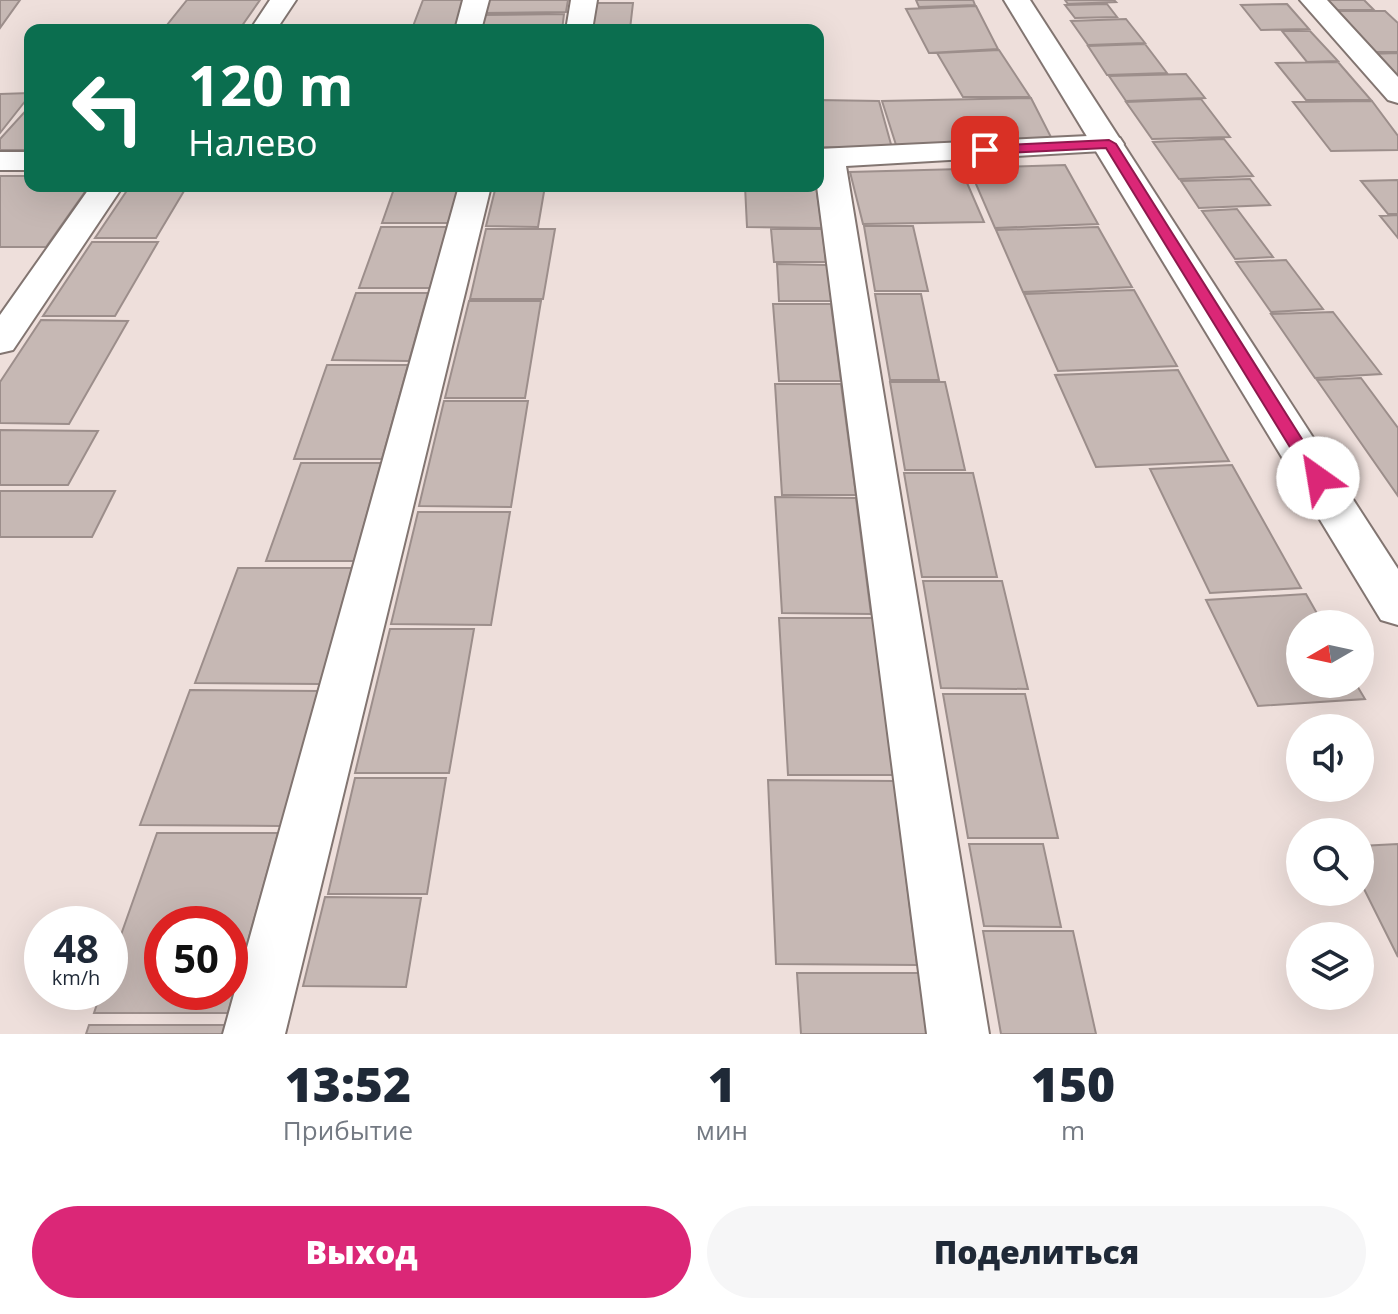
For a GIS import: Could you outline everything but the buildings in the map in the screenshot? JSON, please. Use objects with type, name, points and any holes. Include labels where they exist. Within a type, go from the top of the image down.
[{"type":"street","points":[[267,24],[283,0]]},
{"type":"street","points":[[470,24],[476,0]]},
{"type":"street","points":[[580,24],[584,0]]},
{"type":"street","points":[[1017,0],[1398,607]]},
{"type":"street","points":[[1313,0],[1398,94]]},
{"type":"street","points":[[958,1034],[824,158],[1109,144]]},
{"type":"street","points":[[0,161],[24,161]]},
{"type":"street","points":[[0,342],[103,192]]},
{"type":"street","points":[[254,1034],[473,192]]},
{"type":"route","points":[[985,150],[1109,144],[1318,478]]}]
